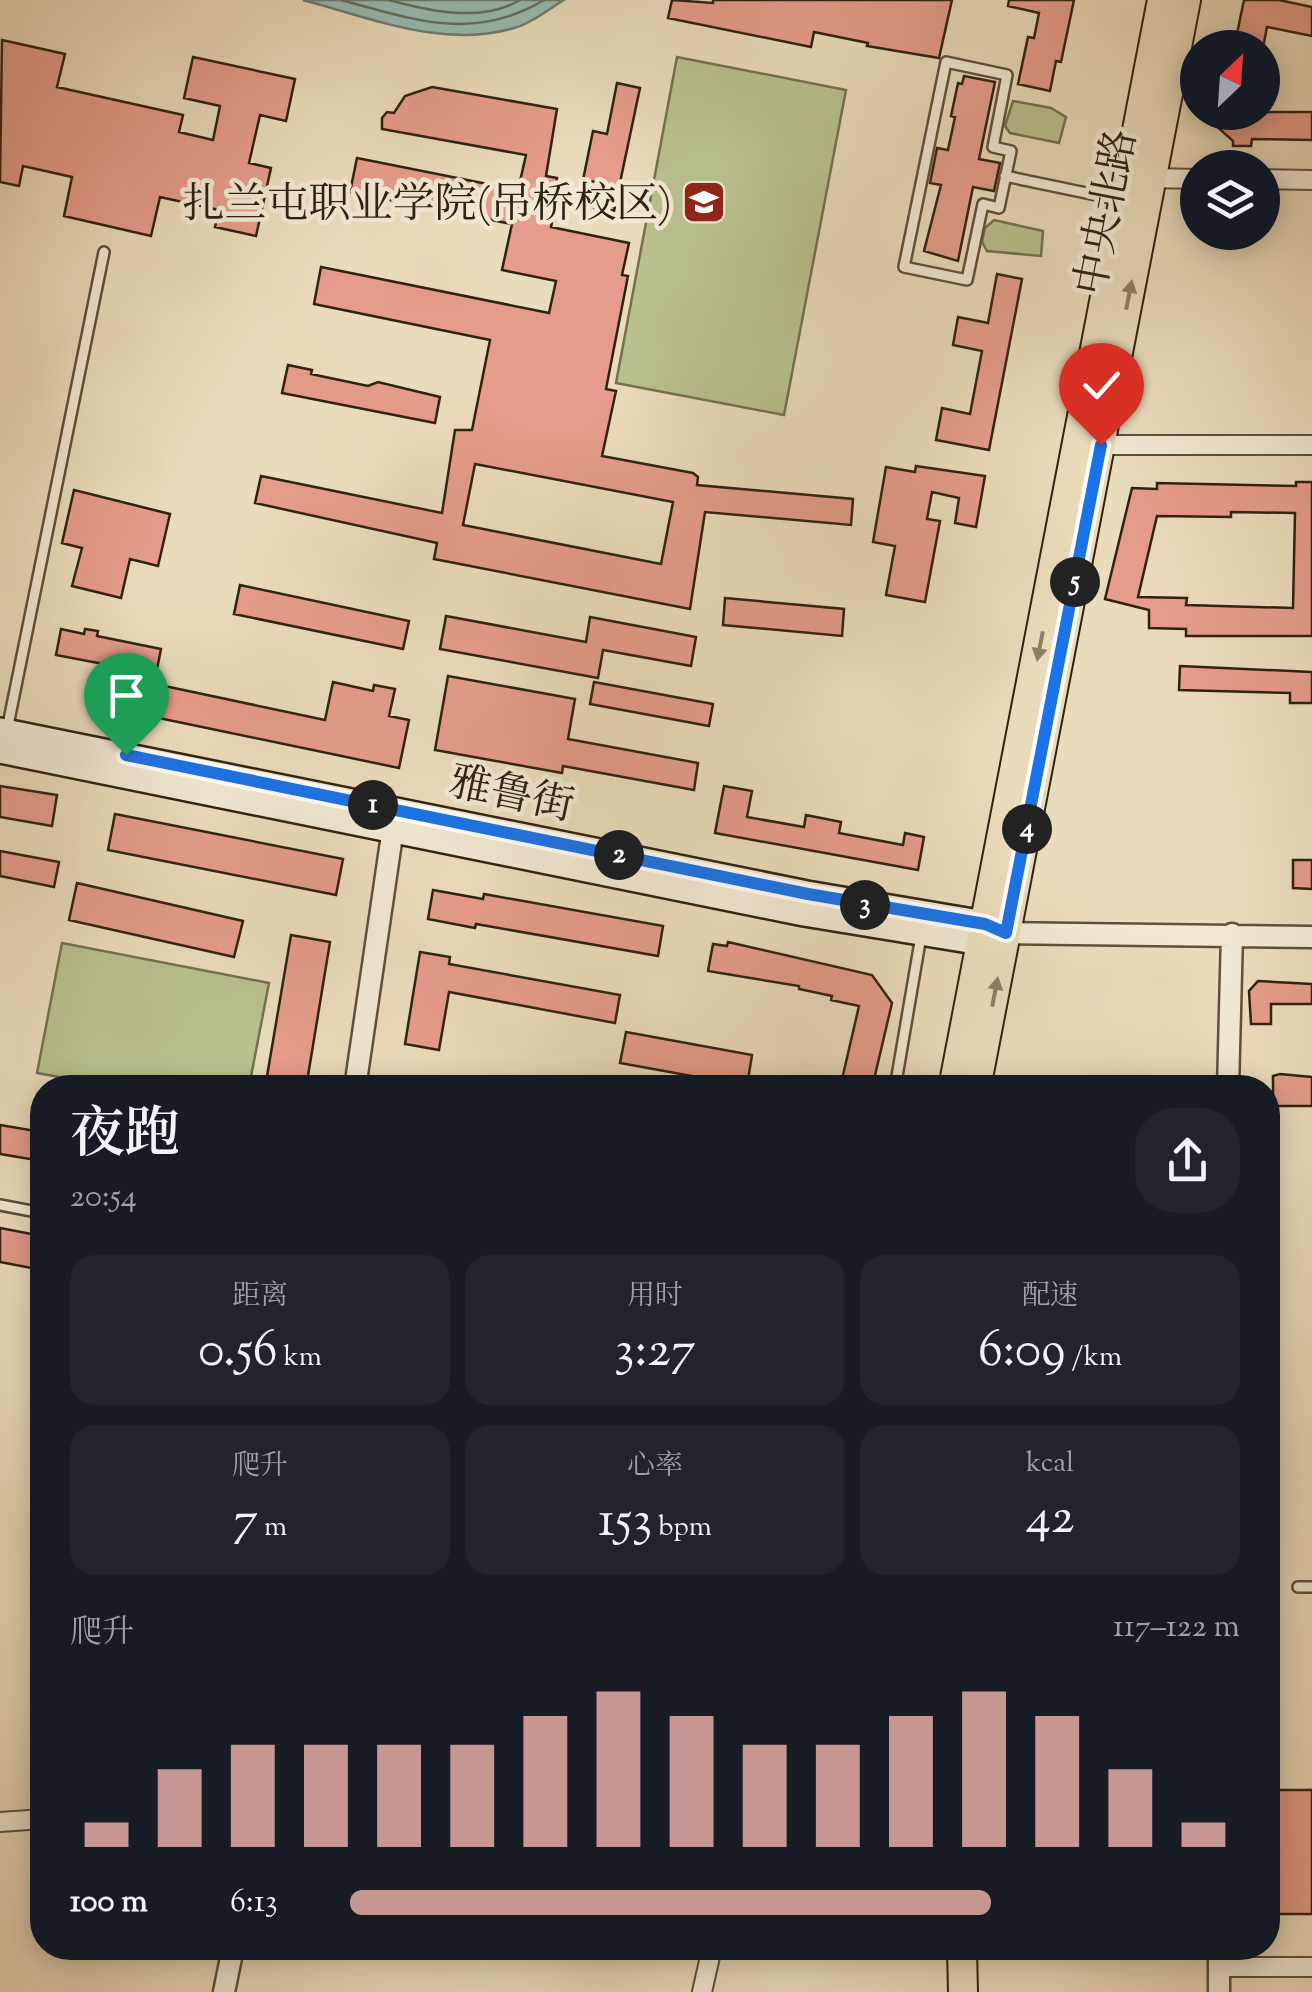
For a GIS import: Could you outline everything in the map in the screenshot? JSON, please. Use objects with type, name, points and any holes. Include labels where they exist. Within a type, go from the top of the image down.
[{"type":"main road","name":"中央北路","points":[[977,1075],[991,933],[1162,0]]},
{"type":"main road","name":"中央北路","points":[[956,1075],[1101,445],[1186,0]]},
{"type":"main road","name":"雅鲁街","points":[[2,738],[991,933]]},
{"type":"main road","name":"雅鲁街","points":[[2,738],[393,828],[922,934],[991,933]]},
{"type":"main road","points":[[963,1960],[964,1992]]},
{"type":"street","points":[[1151,178],[1180,178]]},
{"type":"street","points":[[1280,179],[1312,180]]},
{"type":"street","points":[[1101,445],[1312,446]]},
{"type":"street","points":[[357,1075],[393,828]]},
{"type":"street","name":"雅鲁街","points":[[991,933],[1312,937]]},
{"type":"street","points":[[1228,1075],[1232,934]]},
{"type":"street","points":[[0,1822],[30,1820]]},
{"type":"street","points":[[224,1992],[230,1960]]},
{"type":"street","points":[[702,1992],[709,1960]]},
{"type":"street","points":[[1219,1960],[1219,1992]]},
{"type":"street","points":[[1247,1960],[1312,1967]]},
{"type":"lane","points":[[946,62],[1008,75],[992,147],[1011,150],[1006,176],[999,208],[983,204],[968,280],[904,267],[946,62]]},
{"type":"lane","points":[[1006,176],[1124,201]]},
{"type":"lane","points":[[2,738],[104,252]]},
{"type":"lane","points":[[896,1075],[922,934]]},
{"type":"lane","points":[[0,1206],[30,1211]]},
{"type":"lane","points":[[1298,1587],[1312,1587]]},
{"type":"green space","points":[[677,57],[846,90],[784,415],[616,383]]},
{"type":"green space","points":[[1013,101],[1051,108],[1066,117],[1059,143],[1010,133],[1005,126]]},
{"type":"green space","points":[[994,220],[1043,231],[1041,256],[987,251],[982,242],[985,228]]},
{"type":"green space","points":[[62,943],[269,983],[251,1075],[37,1073]]},
{"type":"water","points":[[303,0],[564,0],[517,27],[463,35],[409,29]]},
{"type":"building","points":[[672,0],[952,0],[939,58],[814,32],[811,47],[668,18]]},
{"type":"building","points":[[1009,0],[1074,0],[1061,62],[1056,61],[1050,91],[1018,84],[1028,37],[1034,38],[1039,13],[1008,6]]},
{"type":"building","points":[[1244,0],[1279,0],[1312,7],[1312,36],[1267,27],[1238,30]]},
{"type":"building","points":[[2,40],[65,54],[57,87],[183,115],[179,132],[213,140],[220,106],[184,98],[193,57],[295,79],[286,121],[260,115],[249,163],[271,168],[256,236],[215,227],[219,210],[160,197],[151,236],[64,216],[72,177],[23,166],[19,186],[0,182]]},
{"type":"building","points":[[964,76],[995,82],[979,159],[1000,163],[994,191],[973,187],[958,261],[924,251],[941,185],[930,183],[937,148],[948,150],[958,83],[962,84]]},
{"type":"building","points":[[617,83],[640,88],[614,211],[592,207],[597,182],[583,180],[593,131],[607,134]]},
{"type":"building","points":[[432,87],[557,109],[546,176],[557,178],[555,188],[559,188],[551,227],[629,243],[622,275],[628,276],[606,389],[616,391],[602,456],[693,473],[698,477],[697,485],[853,499],[851,525],[705,512],[690,609],[434,559],[437,543],[255,503],[261,476],[442,513],[455,430],[472,430],[490,340],[314,304],[321,267],[549,313],[556,281],[502,270],[512,224],[350,192],[357,158],[518,190],[526,155],[382,129],[382,118],[387,112],[394,113],[405,96]],"holes":[[[475,464],[673,502],[661,564],[463,525]]]},
{"type":"building","points":[[1280,112],[1312,112],[1312,140],[1252,139],[1251,146],[1233,146],[1233,141],[1221,130],[1280,130]]},
{"type":"building","points":[[997,274],[1022,279],[989,450],[936,440],[942,408],[970,414],[982,351],[953,345],[958,317],[988,323]]},
{"type":"building","points":[[288,365],[368,386],[378,382],[440,397],[435,423],[282,393]]},
{"type":"building","points":[[916,466],[985,476],[976,527],[955,523],[959,498],[932,492],[927,519],[940,521],[925,602],[886,595],[895,546],[873,542],[886,467],[915,472]]},
{"type":"building","points":[[1296,482],[1312,482],[1312,636],[1186,636],[1186,629],[1149,628],[1149,610],[1105,599],[1132,488],[1157,489],[1157,483],[1296,486]],"holes":[[[1295,513],[1293,608],[1186,605],[1187,598],[1138,597],[1157,516]]]},
{"type":"building","points":[[74,490],[170,514],[158,566],[130,559],[121,598],[72,586],[82,548],[62,543]]},
{"type":"building","points":[[240,585],[409,621],[403,649],[234,614]]},
{"type":"building","points":[[725,598],[844,609],[842,636],[723,625]]},
{"type":"building","points":[[446,616],[586,642],[590,617],[696,637],[691,666],[603,650],[598,678],[440,649]]},
{"type":"building","points":[[61,629],[84,634],[85,629],[98,631],[97,636],[161,649],[156,674],[56,655]]},
{"type":"building","points":[[1180,666],[1312,672],[1312,703],[1290,703],[1290,693],[1179,690]]},
{"type":"building","points":[[448,676],[575,699],[568,739],[698,763],[694,790],[563,766],[562,773],[435,750]]},
{"type":"building","points":[[333,682],[373,691],[374,685],[395,689],[389,716],[409,720],[399,768],[154,717],[160,685],[325,720]]},
{"type":"building","points":[[594,682],[713,704],[709,726],[590,704]]},
{"type":"building","points":[[0,786],[57,795],[52,826],[0,817]]},
{"type":"building","points":[[724,786],[752,791],[747,817],[804,827],[806,815],[841,822],[839,833],[903,845],[905,833],[924,837],[918,870],[715,833]]},
{"type":"building","points":[[115,814],[343,859],[336,895],[108,850]]},
{"type":"building","points":[[0,851],[59,862],[54,887],[0,876]]},
{"type":"building","points":[[1293,860],[1312,860],[1312,889],[1293,888]]},
{"type":"building","points":[[77,883],[243,921],[234,957],[69,920]]},
{"type":"building","points":[[433,890],[483,899],[484,894],[663,926],[658,956],[428,919]]},
{"type":"building","points":[[291,935],[330,942],[308,1075],[267,1075]]},
{"type":"building","points":[[728,942],[872,975],[892,1003],[875,1075],[843,1075],[859,1006],[831,1000],[832,996],[799,986],[708,971],[713,944],[727,946]]},
{"type":"building","points":[[420,952],[450,957],[449,964],[620,995],[615,1023],[449,992],[439,1050],[405,1044]]},
{"type":"building","points":[[1258,981],[1312,984],[1312,1004],[1271,1004],[1271,1024],[1251,1024],[1249,991]]},
{"type":"building","points":[[626,1032],[752,1055],[749,1075],[686,1075],[620,1063]]},
{"type":"building","points":[[1280,1074],[1312,1077],[1312,1106],[1280,1106],[1280,1075],[1276,1075]]},
{"type":"building","points":[[0,1125],[30,1130],[30,1159],[0,1154]]},
{"type":"building","points":[[0,1228],[30,1234],[30,1268],[0,1262]]},
{"type":"building","points":[[1280,1790],[1312,1790],[1312,1914],[1280,1914]]},
{"type":"place","name":"扎兰屯职业学院(吊桥校区)","points":[[704,202]]},
{"type":"route","points":[[126,755],[808,894],[985,924],[1006,933],[1101,445]]}]
